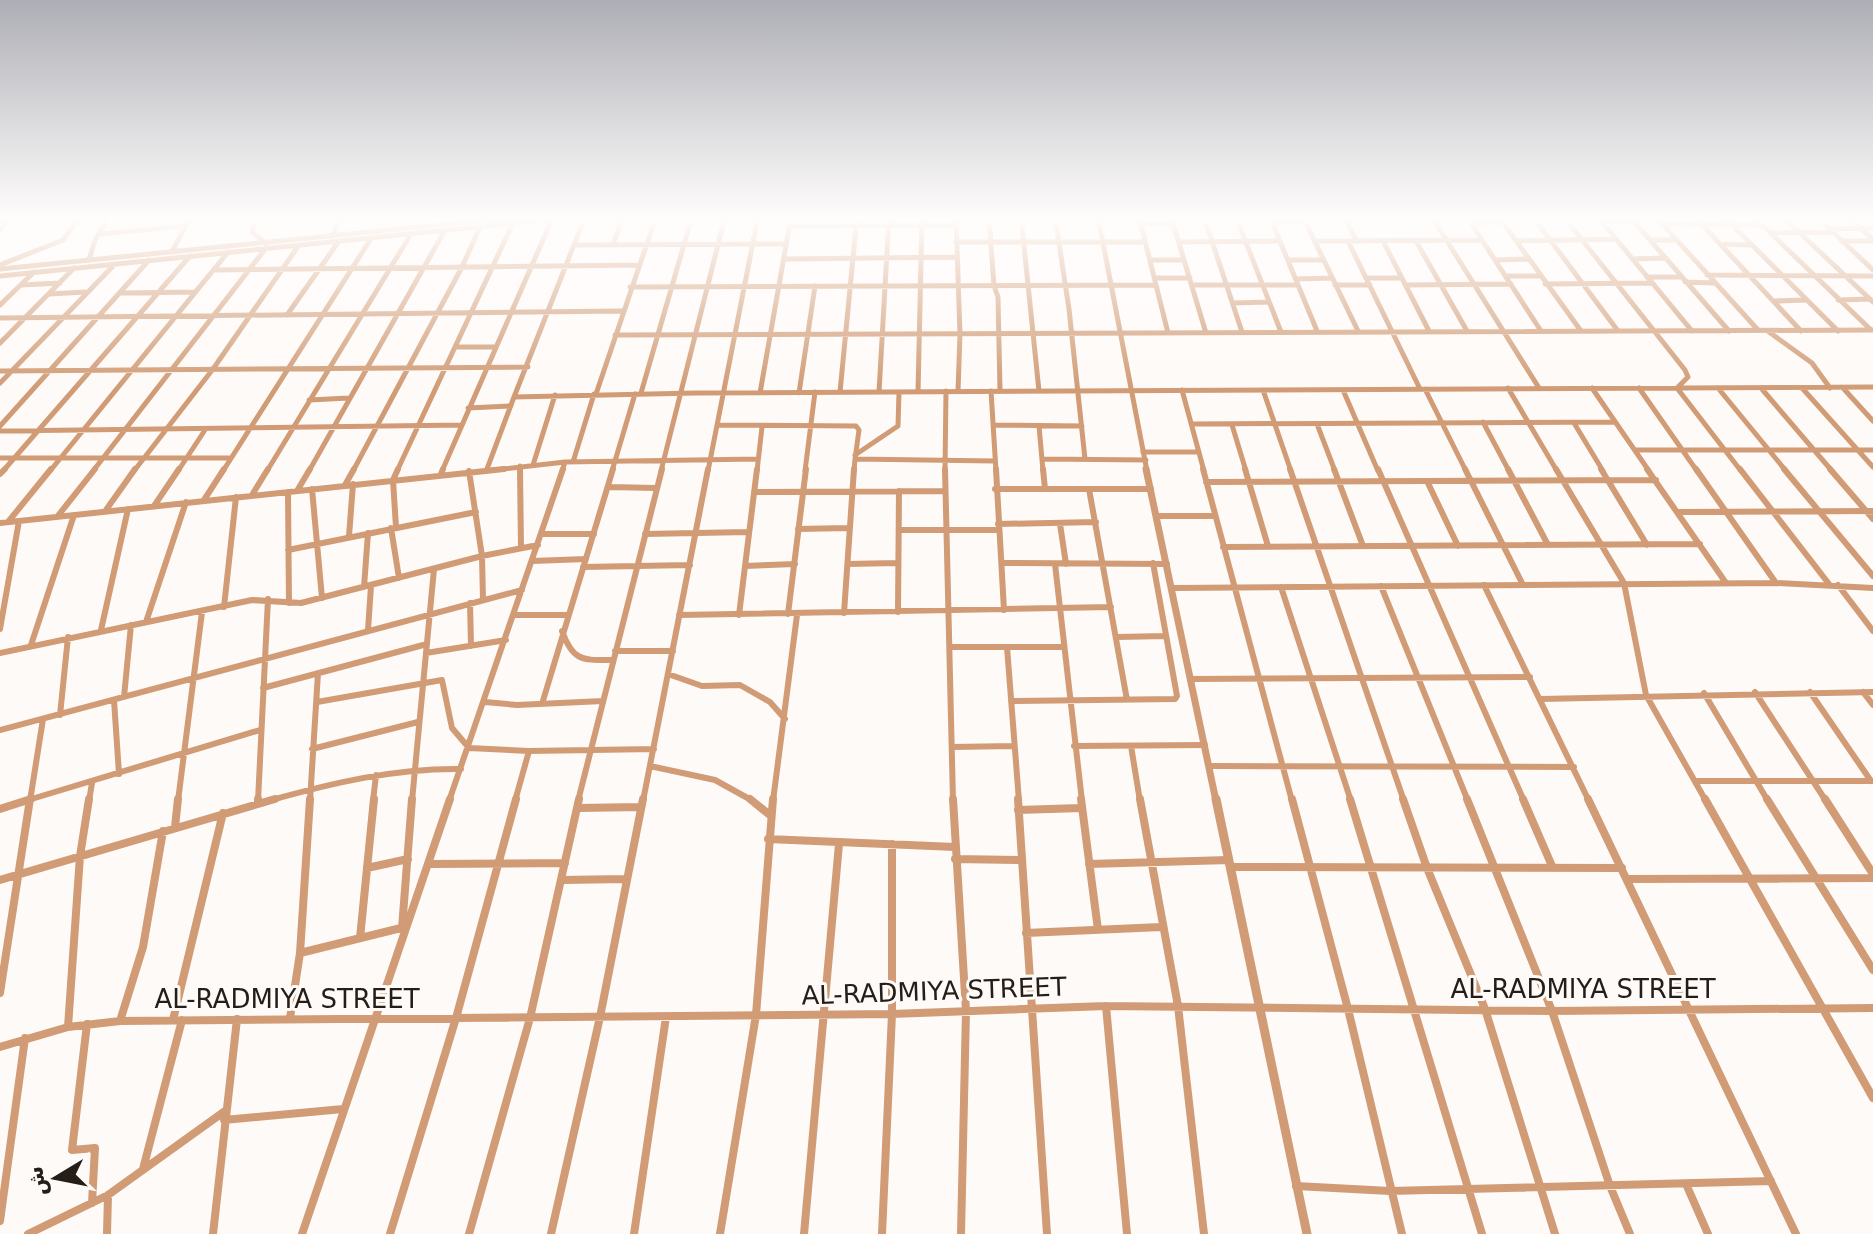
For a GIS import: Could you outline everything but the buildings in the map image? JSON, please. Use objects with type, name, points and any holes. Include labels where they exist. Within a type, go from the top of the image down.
[{"type":"street","points":[[1,302],[31,275]]},
{"type":"street","points":[[0,343],[68,275]]},
{"type":"street","points":[[0,383],[104,275]]},
{"type":"street","points":[[0,429],[136,275]]},
{"type":"street","points":[[0,474],[175,275]]},
{"type":"street","points":[[4,522],[210,275]]},
{"type":"street","points":[[57,517],[99,459],[246,275]]},
{"type":"street","points":[[106,511],[163,430],[213,369],[278,275]]},
{"type":"street","points":[[287,315],[315,275]]},
{"type":"street","points":[[204,500],[347,275]]},
{"type":"street","points":[[252,495],[387,275]]},
{"type":"street","points":[[297,491],[422,275]]},
{"type":"street","points":[[349,536],[349,485],[375,427],[458,275]]},
{"type":"street","points":[[399,578],[393,480],[444,368],[492,275]]},
{"type":"street","points":[[441,474],[527,275]]},
{"type":"street","points":[[487,469],[563,275]]},
{"type":"street","points":[[302,1234],[532,561],[595,394],[635,275]]},
{"type":"street","points":[[542,704],[562,631],[677,275]]},
{"type":"street","points":[[469,1234],[530,1018],[543,949],[591,749],[712,275]]},
{"type":"street","points":[[551,1234],[600,1017],[746,275]]},
{"type":"street","points":[[760,393],[782,275]]},
{"type":"street","points":[[840,392],[851,275]]},
{"type":"street","points":[[879,392],[886,275]]},
{"type":"street","points":[[918,392],[922,275]]},
{"type":"street","points":[[958,275],[958,391]]},
{"type":"street","points":[[993,275],[998,297],[1000,391]]},
{"type":"street","points":[[1028,275],[1039,391]]},
{"type":"street","points":[[1063,275],[1085,459]]},
{"type":"street","points":[[1110,275],[1144,456],[1307,1234]]},
{"type":"street","points":[[1153,275],[1168,333]]},
{"type":"street","points":[[1189,275],[1206,333]]},
{"type":"street","points":[[1223,275],[1242,332]]},
{"type":"street","points":[[1257,275],[1281,332]]},
{"type":"street","points":[[1294,275],[1317,331]]},
{"type":"street","points":[[1330,275],[1358,331]]},
{"type":"street","points":[[1364,275],[1523,585]]},
{"type":"street","points":[[1399,275],[1429,331]]},
{"type":"street","points":[[1434,275],[1467,331]]},
{"type":"street","points":[[1468,275],[1539,388]]},
{"type":"street","points":[[1575,275],[1618,331]]},
{"type":"street","points":[[1610,275],[1688,375],[1677,388]]},
{"type":"street","points":[[1645,275],[1692,331]]},
{"type":"street","points":[[1679,275],[1729,331]]},
{"type":"street","points":[[1707,275],[1859,275]]},
{"type":"street","points":[[1707,275],[1761,330],[1815,366],[1830,388]]},
{"type":"street","points":[[1748,275],[1801,331]]},
{"type":"street","points":[[1780,275],[1838,331]]},
{"type":"street","points":[[1811,275],[1872,330]]},
{"type":"street","points":[[1506,276],[1540,276],[1581,331]]},
{"type":"street","points":[[1506,276],[1541,331]]},
{"type":"street","points":[[1846,276],[1872,301]]},
{"type":"street","points":[[1647,277],[1681,277]]},
{"type":"street","points":[[630,287],[1112,285],[1190,278]]},
{"type":"street","points":[[1192,285],[1261,285],[1332,278]]},
{"type":"street","points":[[1335,285],[1401,278]]},
{"type":"street","points":[[1685,282],[1714,283]]},
{"type":"street","points":[[21,285],[60,283]]},
{"type":"street","points":[[1545,284],[1652,283]]},
{"type":"street","points":[[1405,285],[1511,284]]},
{"type":"street","points":[[799,393],[815,286]]},
{"type":"street","points":[[49,294],[87,292]]},
{"type":"street","points":[[119,293],[196,292]]},
{"type":"street","points":[[1774,301],[1807,300]]},
{"type":"street","points":[[1838,300],[1872,301]]},
{"type":"street","points":[[1233,303],[1268,302]]},
{"type":"street","points":[[0,318],[622,311]]},
{"type":"street","points":[[615,335],[1872,330]]},
{"type":"street","points":[[455,347],[496,347]]},
{"type":"street","points":[[0,371],[528,367]]},
{"type":"street","points":[[514,397],[946,391],[1873,387]]},
{"type":"street","points":[[1508,388],[1624,583],[1631,607],[1636,661],[1646,695],[1873,1098]]},
{"type":"street","points":[[1592,388],[1726,583]]},
{"type":"street","points":[[1639,388],[1776,583]]},
{"type":"street","points":[[1677,388],[1829,584]]},
{"type":"street","points":[[1718,388],[1873,576]]},
{"type":"street","points":[[1761,388],[1870,511],[1873,519]]},
{"type":"street","points":[[1802,388],[1873,467]]},
{"type":"street","points":[[1842,388],[1873,421]]},
{"type":"street","points":[[1182,390],[1348,1009],[1402,1234]]},
{"type":"street","points":[[1263,390],[1427,868],[1485,1009],[1555,1234]]},
{"type":"street","points":[[1343,390],[1552,866]]},
{"type":"street","points":[[946,391],[945,491],[952,647],[955,859],[966,1011],[961,1234]]},
{"type":"street","points":[[991,391],[1004,610]]},
{"type":"street","points":[[720,1234],[756,1015],[768,839],[785,719],[798,529],[815,392]]},
{"type":"street","points":[[855,457],[898,426],[899,392]]},
{"type":"street","points":[[533,465],[555,395]]},
{"type":"street","points":[[309,400],[349,398]]},
{"type":"street","points":[[468,408],[511,406]]},
{"type":"street","points":[[1483,422],[1548,545]]},
{"type":"street","points":[[1192,424],[1615,422]]},
{"type":"street","points":[[1574,423],[1647,545]]},
{"type":"street","points":[[1317,424],[1363,546]]},
{"type":"street","points":[[0,429],[205,430],[461,425]]},
{"type":"street","points":[[717,425],[858,428],[848,528],[844,613]]},
{"type":"street","points":[[994,425],[1082,426]]},
{"type":"street","points":[[1232,425],[1268,546]]},
{"type":"street","points":[[1039,426],[1045,489]]},
{"type":"street","points":[[739,615],[762,427]]},
{"type":"street","points":[[154,506],[205,430]]},
{"type":"street","points":[[1635,450],[1873,450]]},
{"type":"street","points":[[1043,459],[1198,452]]},
{"type":"street","points":[[855,457],[945,462],[994,461]]},
{"type":"street","points":[[0,458],[229,458]]},
{"type":"street","points":[[4,522],[520,466],[569,462],[757,459]]},
{"type":"street","points":[[520,466],[521,548]]},
{"type":"street","points":[[469,471],[482,556],[483,600]]},
{"type":"street","points":[[1206,482],[1656,480]]},
{"type":"street","points":[[1427,481],[1458,546]]},
{"type":"street","points":[[609,487],[656,488]]},
{"type":"street","points":[[312,489],[322,598]]},
{"type":"street","points":[[995,489],[1151,489]]},
{"type":"street","points":[[1089,489],[1105,564],[1127,700]]},
{"type":"street","points":[[898,612],[899,491]]},
{"type":"street","points":[[754,492],[945,491]]},
{"type":"street","points":[[288,492],[289,603]]},
{"type":"street","points":[[224,607],[236,497]]},
{"type":"street","points":[[146,622],[186,502]]},
{"type":"street","points":[[101,630],[128,509]]},
{"type":"street","points":[[1678,512],[1870,511]]},
{"type":"street","points":[[288,550],[476,512]]},
{"type":"street","points":[[31,645],[74,515]]},
{"type":"street","points":[[1158,516],[1215,516]]},
{"type":"street","points":[[0,627],[4,579],[19,521]]},
{"type":"street","points":[[899,530],[1096,522]]},
{"type":"street","points":[[1060,524],[1066,564]]},
{"type":"street","points":[[798,529],[848,528]]},
{"type":"street","points":[[645,534],[748,532]]},
{"type":"street","points":[[368,533],[368,630]]},
{"type":"street","points":[[542,534],[594,534]]},
{"type":"street","points":[[1223,547],[1700,544]]},
{"type":"street","points":[[0,653],[101,630],[268,599],[289,603],[322,598],[482,556],[538,545]]},
{"type":"street","points":[[532,561],[637,567],[690,565]]},
{"type":"street","points":[[848,564],[897,563]]},
{"type":"street","points":[[1002,563],[1167,564]]},
{"type":"street","points":[[1011,701],[1170,700],[1177,696],[1153,563]]},
{"type":"street","points":[[745,566],[795,564]]},
{"type":"street","points":[[1055,564],[1068,701],[1098,930]]},
{"type":"street","points":[[406,927],[414,768],[434,569]]},
{"type":"street","points":[[1173,588],[1624,583],[1829,584],[1873,588]]},
{"type":"street","points":[[1484,585],[1691,1010],[1796,1234]]},
{"type":"street","points":[[1838,585],[1873,631]]},
{"type":"street","points":[[1381,586],[1552,1011],[1610,1186],[1630,1234]]},
{"type":"street","points":[[1281,587],[1340,766],[1482,1234]]},
{"type":"street","points":[[0,730],[522,590]]},
{"type":"street","points":[[258,804],[268,599]]},
{"type":"street","points":[[470,603],[471,646]]},
{"type":"street","points":[[679,615],[1111,607]]},
{"type":"street","points":[[175,827],[202,612]]},
{"type":"street","points":[[514,615],[568,615]]},
{"type":"street","points":[[124,697],[131,625]]},
{"type":"street","points":[[562,631],[574,657],[673,651]]},
{"type":"street","points":[[1117,637],[1165,636]]},
{"type":"street","points":[[60,715],[68,637]]},
{"type":"street","points":[[263,688],[426,649],[506,640]]},
{"type":"street","points":[[952,647],[1062,647]]},
{"type":"street","points":[[1007,647],[1026,933],[1035,1009],[1047,1234]]},
{"type":"street","points":[[290,1018],[300,953],[318,673]]},
{"type":"street","points":[[668,674],[682,676],[702,686],[740,685],[770,702],[785,719]]},
{"type":"street","points":[[1191,679],[1530,677]]},
{"type":"street","points":[[317,702],[444,681],[452,728],[469,748],[529,751],[654,749]]},
{"type":"street","points":[[1627,879],[1873,876],[1755,692]]},
{"type":"street","points":[[1810,692],[1872,782]]},
{"type":"street","points":[[1863,692],[1873,705]]},
{"type":"street","points":[[1541,699],[1704,693],[1873,692]]},
{"type":"street","points":[[1704,693],[1814,879],[1873,970]]},
{"type":"street","points":[[114,700],[119,774]]},
{"type":"street","points":[[485,702],[542,704],[603,701]]},
{"type":"street","points":[[0,993],[43,719]]},
{"type":"street","points":[[312,749],[418,722]]},
{"type":"street","points":[[0,809],[260,730]]},
{"type":"street","points":[[1074,746],[1205,745]]},
{"type":"street","points":[[952,747],[1014,746]]},
{"type":"street","points":[[1131,746],[1161,927],[1178,1006],[1204,1234]]},
{"type":"street","points":[[390,1234],[456,1018],[529,751]]},
{"type":"street","points":[[650,766],[692,771],[717,779],[750,798],[771,816]]},
{"type":"street","points":[[1209,766],[1574,767]]},
{"type":"street","points":[[0,880],[311,789],[414,768],[461,769]]},
{"type":"street","points":[[360,938],[376,775]]},
{"type":"street","points":[[1695,781],[1872,782]]},
{"type":"street","points":[[68,1027],[80,856],[92,783]]},
{"type":"street","points":[[578,808],[641,807]]},
{"type":"street","points":[[1018,810],[1081,808]]},
{"type":"street","points":[[143,1169],[223,813]]},
{"type":"street","points":[[120,1021],[143,947],[163,831]]},
{"type":"street","points":[[768,839],[955,847]]},
{"type":"street","points":[[804,1234],[839,844]]},
{"type":"street","points":[[882,1234],[892,1014],[892,844]]},
{"type":"street","points":[[367,868],[408,859]]},
{"type":"street","points":[[955,859],[1021,860]]},
{"type":"street","points":[[1089,864],[1151,861],[1427,868],[1622,868]]},
{"type":"street","points":[[429,864],[565,863]]},
{"type":"street","points":[[561,880],[626,879]]},
{"type":"street","points":[[300,953],[406,927]]},
{"type":"street","points":[[1026,933],[1161,927]]},
{"type":"street","points":[[1106,1006],[1127,1234]]},
{"type":"street","name":"AL-RADMIYA STREET","points":[[0,1047],[68,1027],[120,1021],[892,1014],[1106,1006],[1414,1007],[1552,1011],[1873,1008]]},
{"type":"street","points":[[634,1234],[666,1017]]},
{"type":"street","points":[[213,1234],[237,1019]]},
{"type":"street","points":[[87,1024],[72,1150],[95,1148],[92,1203]]},
{"type":"street","points":[[0,1221],[25,1038]]},
{"type":"street","points":[[28,1234],[108,1195],[224,1116],[343,1109]]},
{"type":"street","points":[[1296,1186],[1390,1191],[1771,1181]]},
{"type":"street","points":[[1686,1184],[1708,1234]]},
{"type":"street","points":[[107,1234],[108,1195]]}]
